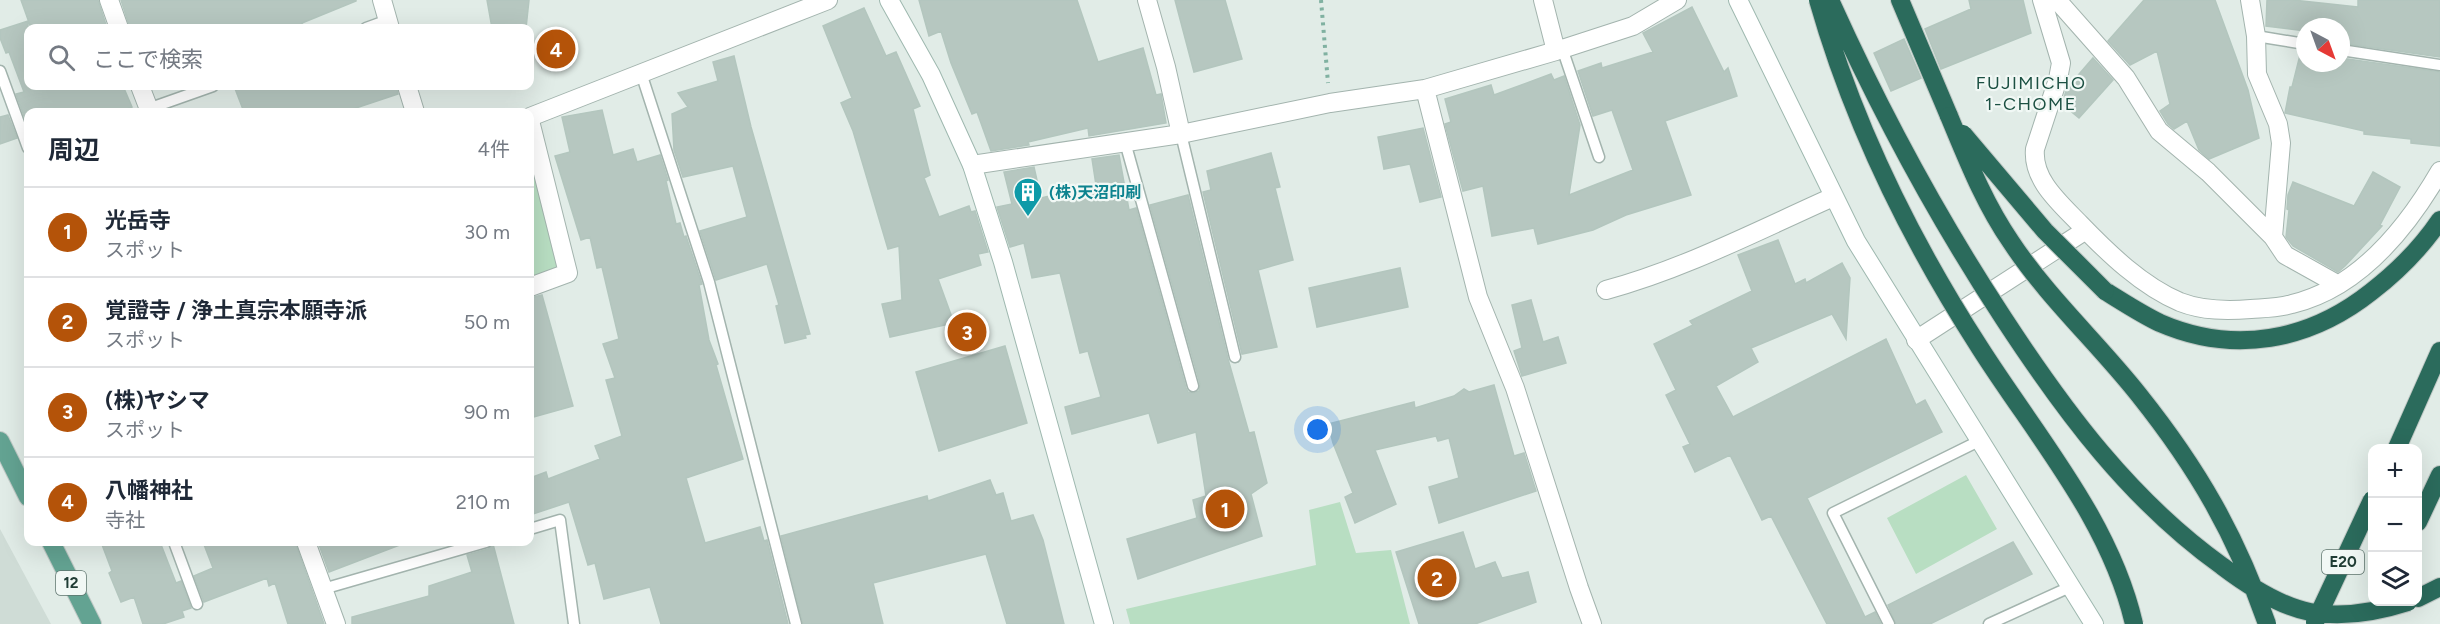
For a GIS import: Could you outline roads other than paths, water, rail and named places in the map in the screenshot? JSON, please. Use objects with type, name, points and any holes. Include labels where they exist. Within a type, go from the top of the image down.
[{"type":"highway","points":[[1818,0],[1846,83],[1892,194],[1963,321],[2074,488],[2104,542],[2134,624]]},
{"type":"highway","points":[[1830,0],[1890,126],[1928,198],[1960,251],[2037,368],[2097,449],[2128,485],[2163,520],[2200,551],[2237,577],[2277,600],[2309,612],[2346,615],[2384,610],[2396,606]]},
{"type":"highway","points":[[1900,0],[1988,205],[2011,243],[2061,306],[2138,394],[2199,476],[2228,526],[2250,576],[2267,624]]},
{"type":"highway","points":[[1949,116],[2044,231],[2105,291],[2161,323],[2189,333],[2249,341],[2282,337],[2319,325],[2348,310],[2377,288],[2409,259],[2440,220]]},
{"type":"highway","points":[[2399,444],[2440,351]]},
{"type":"highway","points":[[2422,513],[2440,474]]},
{"type":"highway","name":"E20","points":[[2314,624],[2368,511]]},
{"type":"highway","points":[[2422,596],[2440,587]]},
{"type":"highway","points":[[2369,624],[2378,606]]},
{"type":"main road","points":[[0,441],[24,489]]},
{"type":"main road","name":"12","points":[[53,546],[92,624]]},
{"type":"street","points":[[109,0],[118,24]]},
{"type":"street","points":[[382,0],[389,24]]},
{"type":"street","points":[[534,117],[828,0]]},
{"type":"street","points":[[889,0],[931,75],[972,165],[1003,262],[1104,624]]},
{"type":"street","points":[[1147,0],[1166,67],[1181,134]]},
{"type":"street","points":[[1543,0],[1559,50]]},
{"type":"street","points":[[972,165],[1181,134],[1330,103],[1425,89],[1633,26],[1677,0]]},
{"type":"street","points":[[1738,0],[1856,241],[2094,624]]},
{"type":"street","points":[[2042,0],[2061,63],[2058,80],[2037,137],[2034,161],[2044,183],[2086,230],[2140,278],[2178,301],[2202,308],[2229,311],[2292,304],[2337,284],[2377,256],[2388,244],[2408,220],[2440,171]]},
{"type":"street","points":[[2057,0],[2126,78],[2159,131],[2208,172],[2273,237],[2284,255],[2337,284]]},
{"type":"street","points":[[2250,0],[2256,36],[2257,74],[2278,124],[2281,143],[2273,237]]},
{"type":"street","points":[[1425,89],[1478,297],[1515,388],[1592,624]]},
{"type":"street","points":[[141,90],[148,108]]},
{"type":"street","points":[[408,90],[414,108]]},
{"type":"street","points":[[534,135],[568,273],[534,286]]},
{"type":"street","points":[[1606,290],[1657,273],[1833,197]]},
{"type":"street","points":[[1916,340],[2086,230]]},
{"type":"street","points":[[308,546],[336,624]]},
{"type":"lane","points":[[2256,36],[2296,43]]},
{"type":"lane","points":[[1559,50],[1599,157]]},
{"type":"lane","points":[[2350,51],[2440,65]]},
{"type":"lane","points":[[0,71],[24,137]]},
{"type":"lane","points":[[641,73],[709,282],[796,624]]},
{"type":"lane","points":[[157,108],[203,90]]},
{"type":"lane","points":[[1181,134],[1235,357]]},
{"type":"lane","points":[[1125,142],[1193,386]]},
{"type":"lane","points":[[1889,624],[1833,513],[1981,440]]},
{"type":"lane","points":[[534,528],[560,520],[574,624]]},
{"type":"lane","points":[[175,546],[196,604]]},
{"type":"lane","points":[[324,589],[472,546]]},
{"type":"lane","points":[[1989,624],[2070,587]]},
{"type":"place","name":"八幡神社","points":[[556,49]]},
{"type":"place","name":"(株)天沼印刷","points":[[1028,218]]},
{"type":"place","name":"(株)ヤシマ","points":[[967,332]]},
{"type":"place","name":"光岳寺","points":[[1225,509]]},
{"type":"place","name":"覚證寺 / 浄土真宗本願寺派","points":[[1437,578]]},
{"type":"district","name":"FUJIMICHO 1-CHOME","points":[[2031,94]]}]
